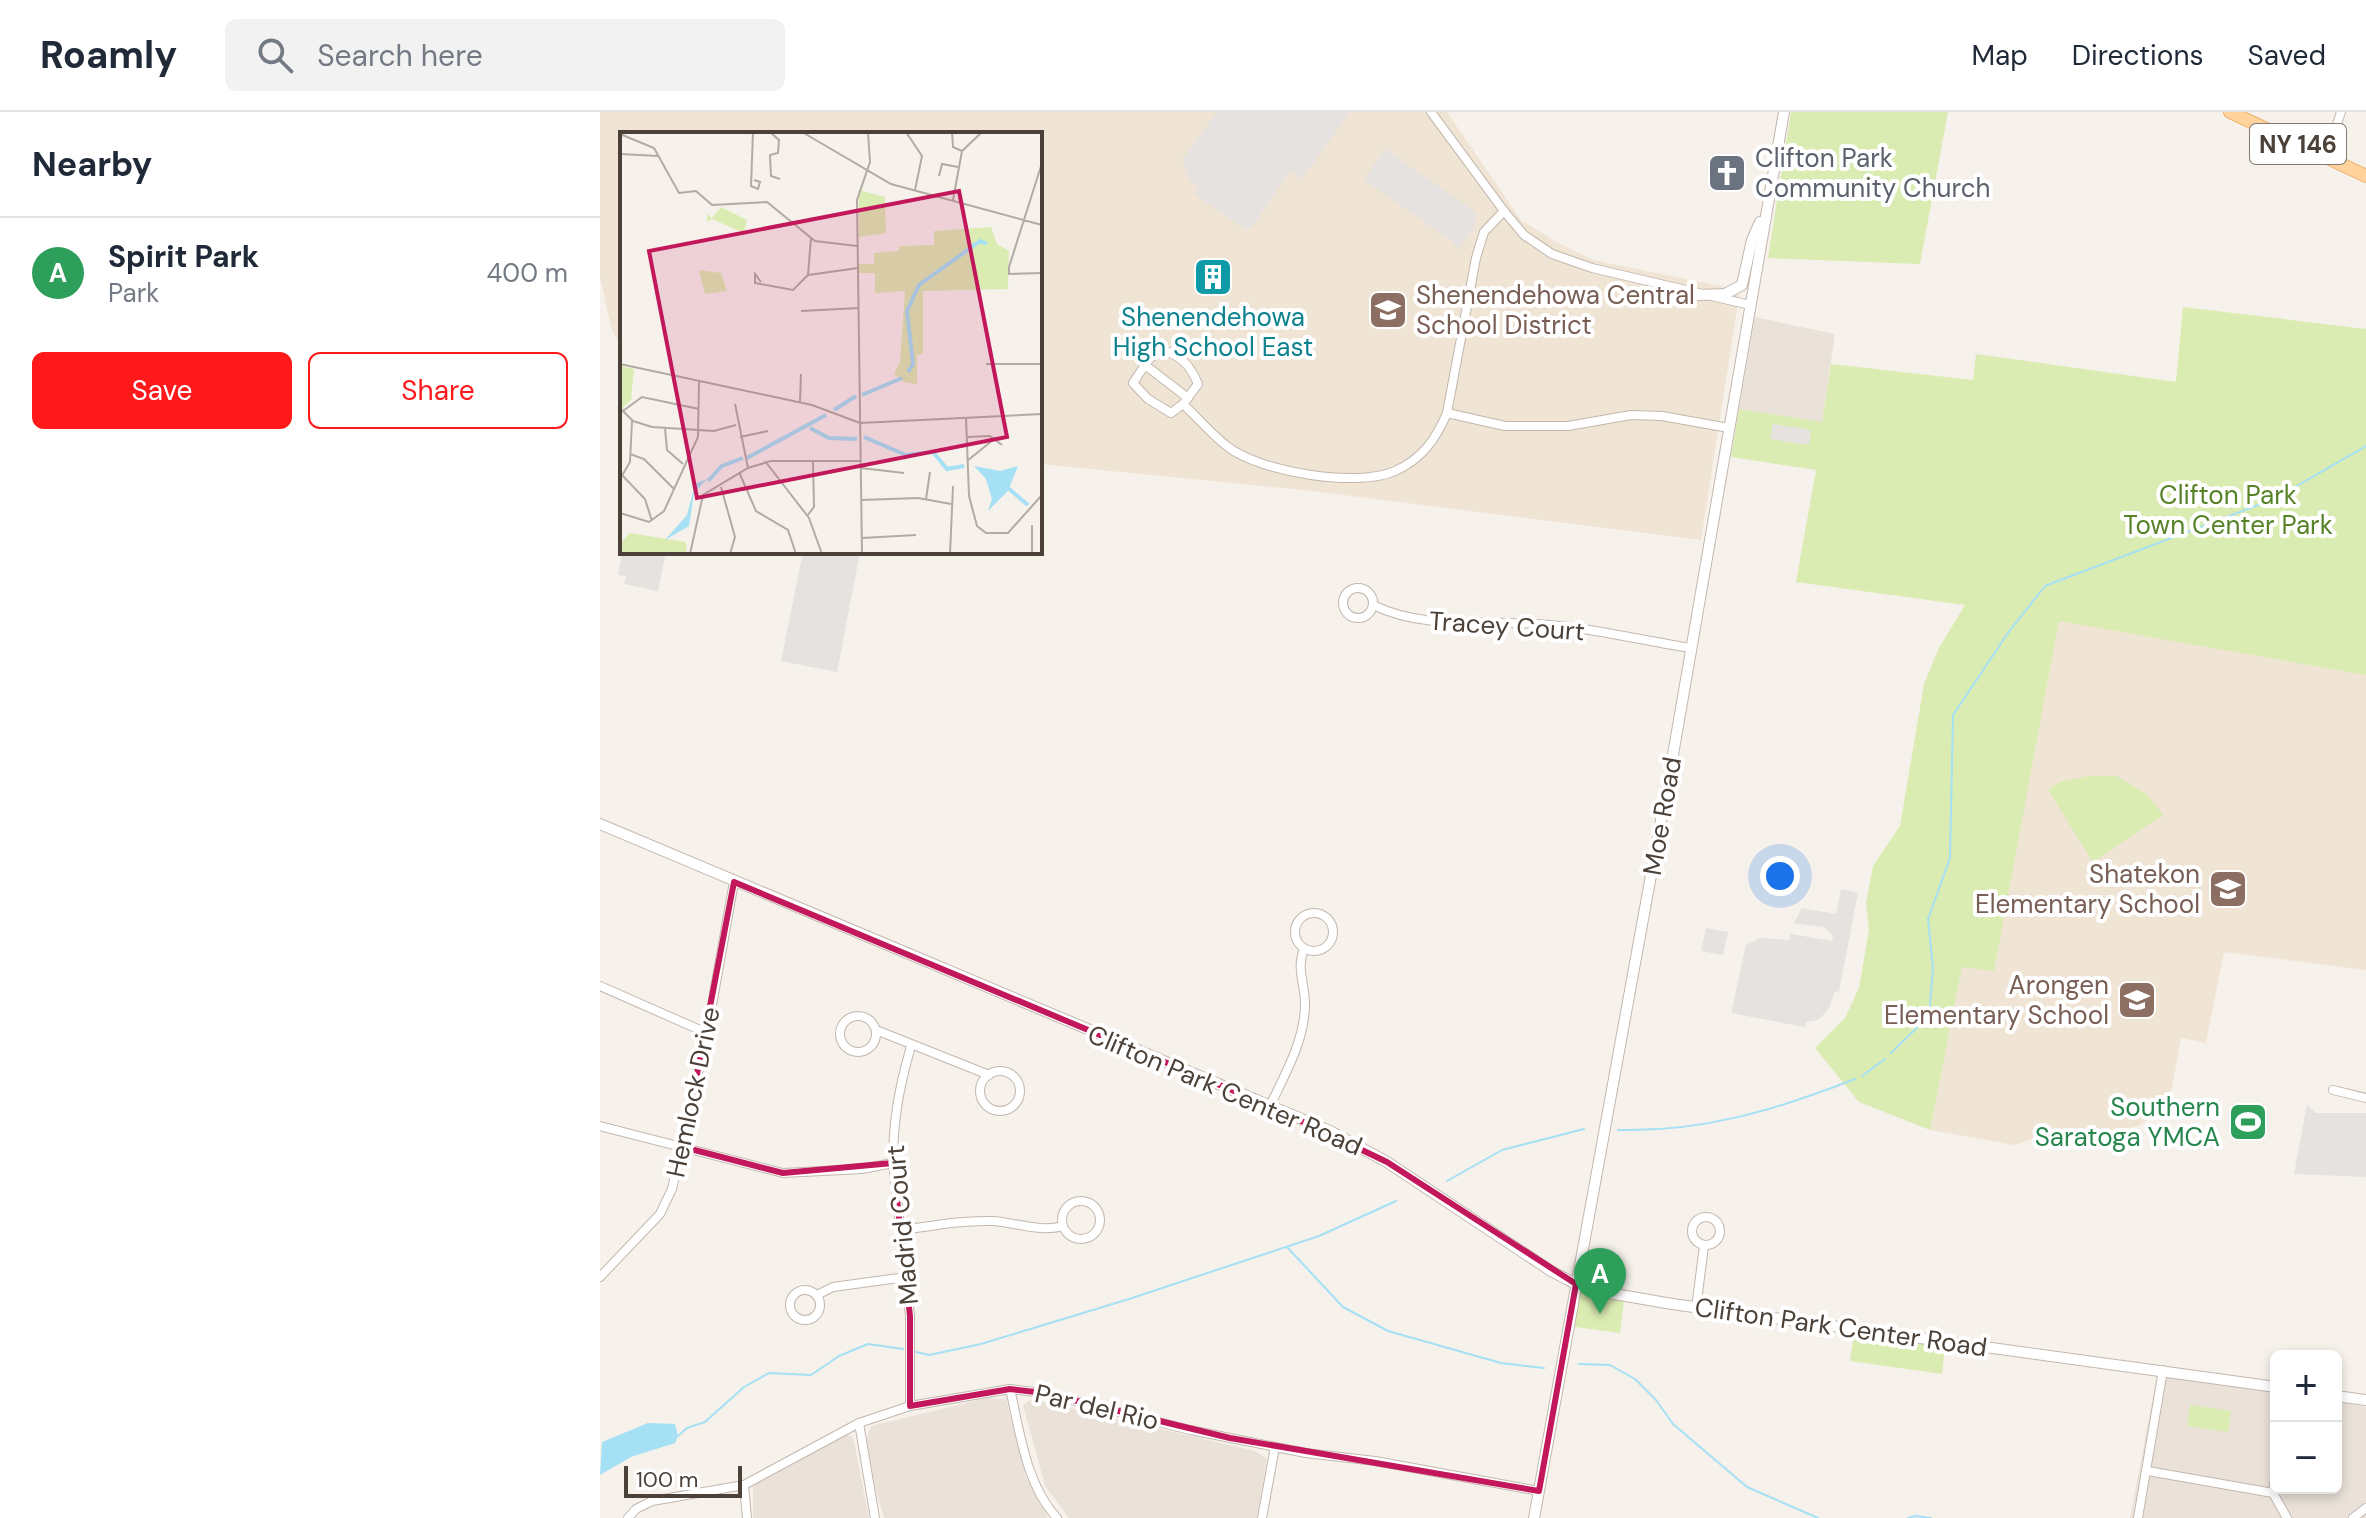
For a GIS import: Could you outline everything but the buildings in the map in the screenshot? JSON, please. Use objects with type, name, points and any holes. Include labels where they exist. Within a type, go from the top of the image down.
[{"type":"main road","name":"NY 146","points":[[2230,112],[2366,176]]},
{"type":"street","points":[[1431,112],[1524,235],[1552,254],[1698,295],[1750,305]]},
{"type":"street","name":"Moe Road","points":[[1534,1518],[1784,112]]},
{"type":"street","points":[[2326,157],[2341,112]]},
{"type":"street","points":[[1698,295],[1725,294],[1742,285],[1752,240],[1766,210]]},
{"type":"street","points":[[1145,365],[1185,401],[1229,448],[1269,466],[1297,473],[1349,479],[1379,476],[1425,452],[1438,434],[1447,413],[1476,258],[1484,232],[1504,211]]},
{"type":"street","points":[[1161,350],[1172,353],[1190,366],[1198,384],[1171,413],[1133,383],[1145,365],[1161,350]]},
{"type":"street","points":[[1447,413],[1505,426],[1568,426],[1631,415],[1662,416],[1729,428]]},
{"type":"street","name":"Tracey Court","points":[[1373,605],[1407,618],[1435,623],[1539,624],[1690,648]]},
{"type":"street","name":"Clifton Park Center Road","points":[[600,824],[1330,1131],[1387,1162],[1551,1271],[1576,1284],[1603,1292],[1696,1308],[2270,1386]]},
{"type":"street","name":"Hemlock Drive","points":[[600,1277],[660,1214],[672,1189],[707,1033],[734,882]]},
{"type":"street","points":[[1309,913],[1323,915],[1333,929],[1330,943],[1318,951],[1304,949],[1295,934],[1298,921],[1309,913]]},
{"type":"street","points":[[1270,1106],[1299,1040],[1305,1003],[1299,965],[1304,949]]},
{"type":"street","points":[[600,986],[707,1033]]},
{"type":"street","points":[[876,1030],[873,1044],[861,1052],[847,1048],[840,1036],[844,1023],[855,1016],[869,1019],[876,1030],[911,1046],[989,1075],[1007,1073],[1017,1082],[1019,1096],[1011,1108],[998,1111],[982,1101],[981,1087],[989,1075]]},
{"type":"street","name":"Madrid Court","points":[[910,1406],[910,1316],[903,1230],[893,1163],[895,1108],[911,1046]]},
{"type":"street","points":[[2333,1090],[2366,1098]]},
{"type":"street","points":[[600,1126],[783,1173],[847,1170],[893,1163]]},
{"type":"street","points":[[1082,1201],[1091,1204],[1099,1215],[1098,1228],[1084,1239],[1071,1236],[1063,1226],[1063,1212],[1073,1203],[1082,1201]]},
{"type":"street","points":[[903,1230],[991,1221],[1052,1229],[1063,1226]]},
{"type":"street","points":[[1696,1308],[1704,1246]]},
{"type":"street","points":[[817,1295],[833,1287],[906,1277]]},
{"type":"street","points":[[2138,1518],[2163,1370]]},
{"type":"street","points":[[1010,1389],[1034,1480],[1042,1498],[1057,1518]]},
{"type":"street","name":"Par del Rio","points":[[628,1518],[636,1509],[652,1501],[744,1485],[859,1423],[910,1406],[1010,1389],[1044,1393],[1190,1430],[1275,1447],[1375,1461],[1539,1491]]},
{"type":"street","points":[[2342,1397],[2366,1400]]},
{"type":"street","points":[[859,1423],[875,1518]]},
{"type":"street","points":[[1262,1518],[1275,1447]]},
{"type":"street","points":[[2148,1471],[2270,1492]]},
{"type":"street","points":[[744,1485],[747,1518]]},
{"type":"street","points":[[2274,1494],[2287,1518]]},
{"type":"street","points":[[2353,1518],[2366,1508]]},
{"type":"highlighted area","points":[[734,882],[1270,1106],[1387,1162],[1576,1284],[1539,1491],[1230,1438],[1044,1393],[1010,1389],[910,1406],[910,1316],[893,1163],[783,1173],[683,1147]]},
{"type":"shaded area","name":"Shenendehowa Central School District","points":[[600,112],[1447,112],[1521,220],[1558,243],[1593,260],[1740,290],[1701,540],[1312,491],[1042,464],[1042,132],[620,132],[620,342],[612,331],[600,277]]},
{"type":"shaded area","points":[[1217,112],[1350,112],[1302,179],[1290,171],[1252,227],[1246,230],[1194,194],[1199,187],[1189,181],[1183,159]]},
{"type":"shaded area","points":[[1385,149],[1477,213],[1473,229],[1458,250],[1453,242],[1364,180]]},
{"type":"shaded area","points":[[1755,317],[1835,334],[1822,422],[1739,409]]},
{"type":"shaded area","points":[[1773,424],[1811,430],[1809,445],[1770,439]]},
{"type":"shaded area","points":[[622,554],[666,554],[658,591],[624,584],[626,576],[618,575]]},
{"type":"shaded area","points":[[803,554],[860,554],[837,672],[781,661]]},
{"type":"shaded area","points":[[2059,620],[2366,675],[2366,970],[2224,952],[2206,1043],[2181,1038],[2172,1088],[2160,1109],[2139,1126],[2101,1133],[2056,1131],[2014,1145],[1930,1130],[1962,966],[1994,970]]},
{"type":"shaded area","points":[[1841,889],[1858,893],[1839,991],[1835,992],[1828,1010],[1818,1020],[1806,1022],[1805,1027],[1731,1013],[1746,945],[1760,938],[1789,940],[1791,934],[1832,941],[1833,936],[1824,927],[1794,923],[1802,908],[1836,914]]},
{"type":"shaded area","points":[[1706,928],[1728,932],[1723,955],[1701,951]]},
{"type":"shaded area","name":"Southern Saratoga YMCA","points":[[2307,1104],[2315,1113],[2366,1113],[2366,1177],[2294,1174]]},
{"type":"shaded area","points":[[2157,1375],[2270,1392],[2270,1494],[2342,1494],[2342,1403],[2366,1407],[2366,1518],[2130,1518]]},
{"type":"shaded area","points":[[987,1398],[1006,1399],[1026,1477],[1048,1518],[884,1518],[863,1448],[871,1426]]},
{"type":"shaded area","points":[[1032,1399],[1255,1451],[1267,1459],[1257,1518],[1069,1518],[1045,1486],[1023,1405]]},
{"type":"shaded area","points":[[840,1432],[853,1437],[869,1518],[753,1518],[753,1486]]},
{"type":"green space","points":[[1791,112],[1948,112],[1920,264],[1768,258]]},
{"type":"green space","name":"Clifton Park Town Center Park","points":[[2183,307],[2366,329],[2366,675],[2059,621],[1994,971],[1962,967],[1930,1130],[1859,1102],[1815,1048],[1845,1018],[1859,988],[1869,930],[1866,903],[1873,866],[1900,826],[1924,684],[1939,648],[1965,605],[1796,582],[1816,470],[1731,457],[1739,409],[1822,422],[1831,364],[1973,380],[1976,354],[2176,382]]},
{"type":"green space","points":[[2088,776],[2116,776],[2147,794],[2163,815],[2093,862],[2048,790],[2060,782]]},
{"type":"green space","points":[[1580,1291],[1624,1301],[1620,1333],[1575,1327]]},
{"type":"green space","points":[[1854,1334],[1945,1346],[1942,1374],[1850,1361]]},
{"type":"green space","points":[[2190,1405],[2231,1411],[2228,1432],[2187,1426]]},
{"type":"water","points":[[648,1423],[675,1424],[678,1436],[675,1443],[631,1457],[600,1475],[602,1442]]},
{"type":"waterway","points":[[1891,1053],[1929,1016],[1933,968],[1928,919],[1950,858],[1953,715],[2010,630],[2045,586],[2274,499],[2366,446]]},
{"type":"waterway","points":[[1862,1076],[1885,1059]]},
{"type":"waterway","points":[[1618,1130],[1680,1127],[1739,1117],[1855,1079]]},
{"type":"waterway","points":[[1447,1181],[1502,1150],[1584,1129]]},
{"type":"waterway","points":[[916,1352],[929,1355],[981,1344],[1129,1299],[1319,1236],[1396,1201]]},
{"type":"waterway","points":[[1287,1247],[1343,1307],[1388,1331],[1501,1363],[1544,1368]]},
{"type":"waterway","points":[[678,1436],[687,1428],[705,1422],[744,1387],[769,1373],[811,1375],[839,1356],[868,1344],[903,1349]]},
{"type":"waterway","points":[[1579,1364],[1610,1365],[1635,1379],[1656,1400],[1673,1424],[1747,1487],[1818,1518]]},
{"type":"waterway","points":[[1908,1518],[1931,1518]]},
{"type":"place","name":"Clifton Park Community Church","points":[[1727,173]]},
{"type":"place","name":"Shenendehowa High School East","points":[[1213,277]]},
{"type":"place","name":"Shenendehowa Central School District","points":[[1388,310]]},
{"type":"place","name":"Shatekon Elementary School","points":[[2228,889]]},
{"type":"place","name":"Arongen Elementary School","points":[[2137,1000]]},
{"type":"place","name":"Southern Saratoga YMCA","points":[[2248,1122]]},
{"type":"place","name":"Spirit Park","points":[[1600,1314]]}]
